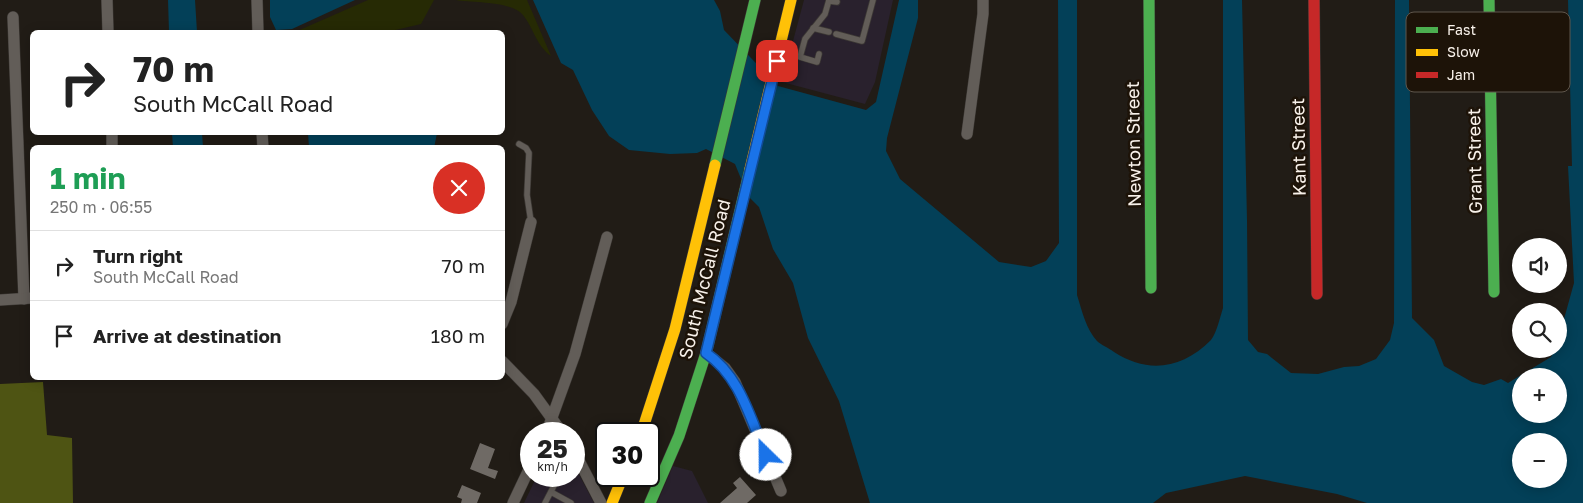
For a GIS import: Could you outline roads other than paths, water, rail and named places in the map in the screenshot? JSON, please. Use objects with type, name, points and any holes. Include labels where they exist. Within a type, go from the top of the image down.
[{"type":"main road","name":"South McCall Road","points":[[645,422],[675,329],[712,170],[755,0]]},
{"type":"main road","name":"South McCall Road","points":[[650,503],[679,436],[706,353],[741,200],[791,0]]},
{"type":"main road","name":"Newton Street","points":[[1149,0],[1151,288]]},
{"type":"main road","name":"Kant Street","points":[[1314,0],[1317,294]]},
{"type":"main road","name":"Grant Street","points":[[1491,92],[1494,292]]},
{"type":"main road","points":[[612,503],[619,487]]},
{"type":"street","points":[[107,0],[108,30]]},
{"type":"street","points":[[257,0],[258,30]]},
{"type":"street","points":[[967,134],[983,14],[983,0]]},
{"type":"street","points":[[0,300],[28,299],[13,17]]},
{"type":"street","points":[[505,317],[511,302],[532,222]]},
{"type":"street","points":[[552,422],[576,354],[607,237]]},
{"type":"street","points":[[706,353],[724,368],[734,382],[781,491]]},
{"type":"street","points":[[505,364],[529,388],[555,422]]},
{"type":"street","points":[[585,472],[601,503]]},
{"type":"street","points":[[513,503],[520,487]]},
{"type":"lane","points":[[819,54],[817,62],[800,57],[805,39],[825,14],[829,0],[837,2]]},
{"type":"lane","points":[[813,28],[862,41],[867,10],[873,0]]},
{"type":"lane","points":[[519,144],[526,148],[529,153],[527,195],[532,222]]},
{"type":"lane","points":[[545,503],[554,487]]},
{"type":"lane","points":[[551,492],[570,503]]},
{"type":"water","points":[[168,0],[195,0],[197,30],[169,30]]},
{"type":"water","points":[[270,0],[355,0],[292,29],[276,30],[270,17]]},
{"type":"water","points":[[533,0],[714,0],[720,11],[724,30],[778,86],[866,110],[876,102],[899,0],[918,0],[918,18],[887,138],[886,151],[900,179],[999,262],[1031,267],[1046,261],[1059,243],[1058,0],[1077,0],[1077,295],[1087,325],[1099,342],[1127,359],[1152,366],[1164,365],[1188,357],[1200,350],[1211,340],[1217,329],[1223,308],[1223,0],[1242,0],[1248,340],[1258,352],[1267,354],[1291,373],[1318,374],[1344,367],[1359,366],[1376,359],[1390,340],[1394,323],[1395,0],[1409,0],[1409,12],[1406,12],[1406,92],[1410,92],[1412,318],[1434,340],[1444,366],[1472,382],[1484,385],[1501,379],[1508,383],[1512,381],[1512,423],[1567,423],[1567,368],[1533,368],[1549,358],[1567,358],[1567,308],[1574,283],[1568,166],[1572,166],[1570,12],[1568,12],[1568,0],[1583,0],[1583,503],[1367,503],[1337,494],[1245,476],[1166,493],[1153,503],[870,503],[839,401],[808,338],[793,283],[773,249],[759,207],[748,196],[735,164],[706,149],[697,153],[670,154],[629,150],[609,136],[592,110],[573,70],[561,63]]},
{"type":"water","points":[[172,135],[202,135],[203,145],[173,145]]},
{"type":"water","points":[[308,135],[437,135],[435,145],[309,145]]}]
